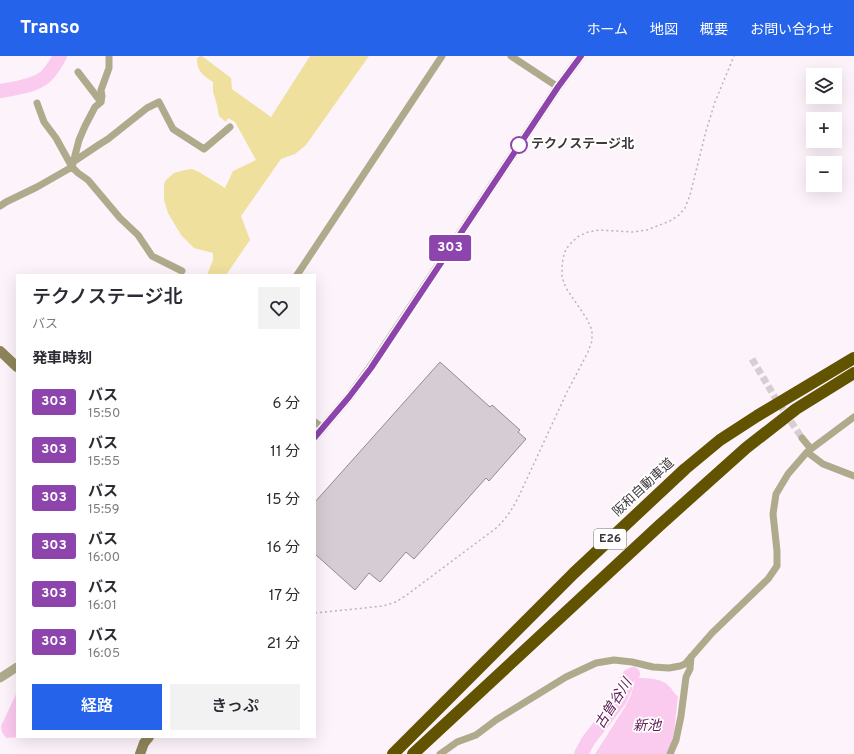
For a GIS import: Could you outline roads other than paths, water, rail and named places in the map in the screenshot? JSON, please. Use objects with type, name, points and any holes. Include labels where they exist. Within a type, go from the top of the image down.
[{"type":"highway","name":"阪和自動車道","points":[[393,754],[574,573],[685,469],[720,440],[854,358]]},
{"type":"highway","name":"E26","points":[[413,754],[654,530],[746,448],[796,409],[854,373]]},
{"type":"main road","points":[[0,351],[16,366]]},
{"type":"main road","points":[[140,754],[144,743],[148,738]]},
{"type":"street","points":[[298,274],[442,56]]},
{"type":"street","points":[[511,56],[558,87]]},
{"type":"street","points":[[316,436],[371,368],[558,87],[581,56]]},
{"type":"street","points":[[72,164],[78,140],[95,108],[101,102],[101,90],[109,68],[108,57]]},
{"type":"street","points":[[78,72],[101,102]]},
{"type":"street","points":[[0,206],[12,198],[37,186],[72,164],[108,139],[147,108],[158,102],[173,129],[204,149],[230,127]]},
{"type":"street","points":[[37,103],[44,122],[78,173],[88,180],[120,218],[138,235],[152,256],[182,271]]},
{"type":"street","points":[[440,754],[457,742],[476,735],[496,720],[566,677],[596,663],[614,660],[632,662],[653,667],[669,668],[685,664],[712,633],[768,579],[777,566],[778,551],[773,514],[776,494],[788,474],[809,450],[854,417]]},
{"type":"street","points":[[316,423],[323,428]]},
{"type":"street","points":[[802,438],[809,450],[822,464],[854,476]]},
{"type":"street","points":[[670,754],[676,740],[686,677],[690,669],[691,657]]},
{"type":"street","points":[[0,678],[16,668]]},
{"type":"water","name":"新池","points":[[637,678],[655,679],[663,682],[667,684],[678,696],[674,732],[666,754],[595,754],[625,707]]},
{"type":"water","points":[[16,694],[16,737],[6,738],[2,732],[1,726]]},
{"type":"waterway","points":[[0,91],[24,87],[36,83],[50,72],[60,56]]},
{"type":"waterway","name":"古曽谷川","points":[[581,754],[588,741],[619,701],[625,688],[626,681],[629,676],[633,674]]},
{"type":"tunnel","points":[[752,359],[802,438]]},
{"type":"place","name":"テクノステージ北","points":[[519,145]]}]
